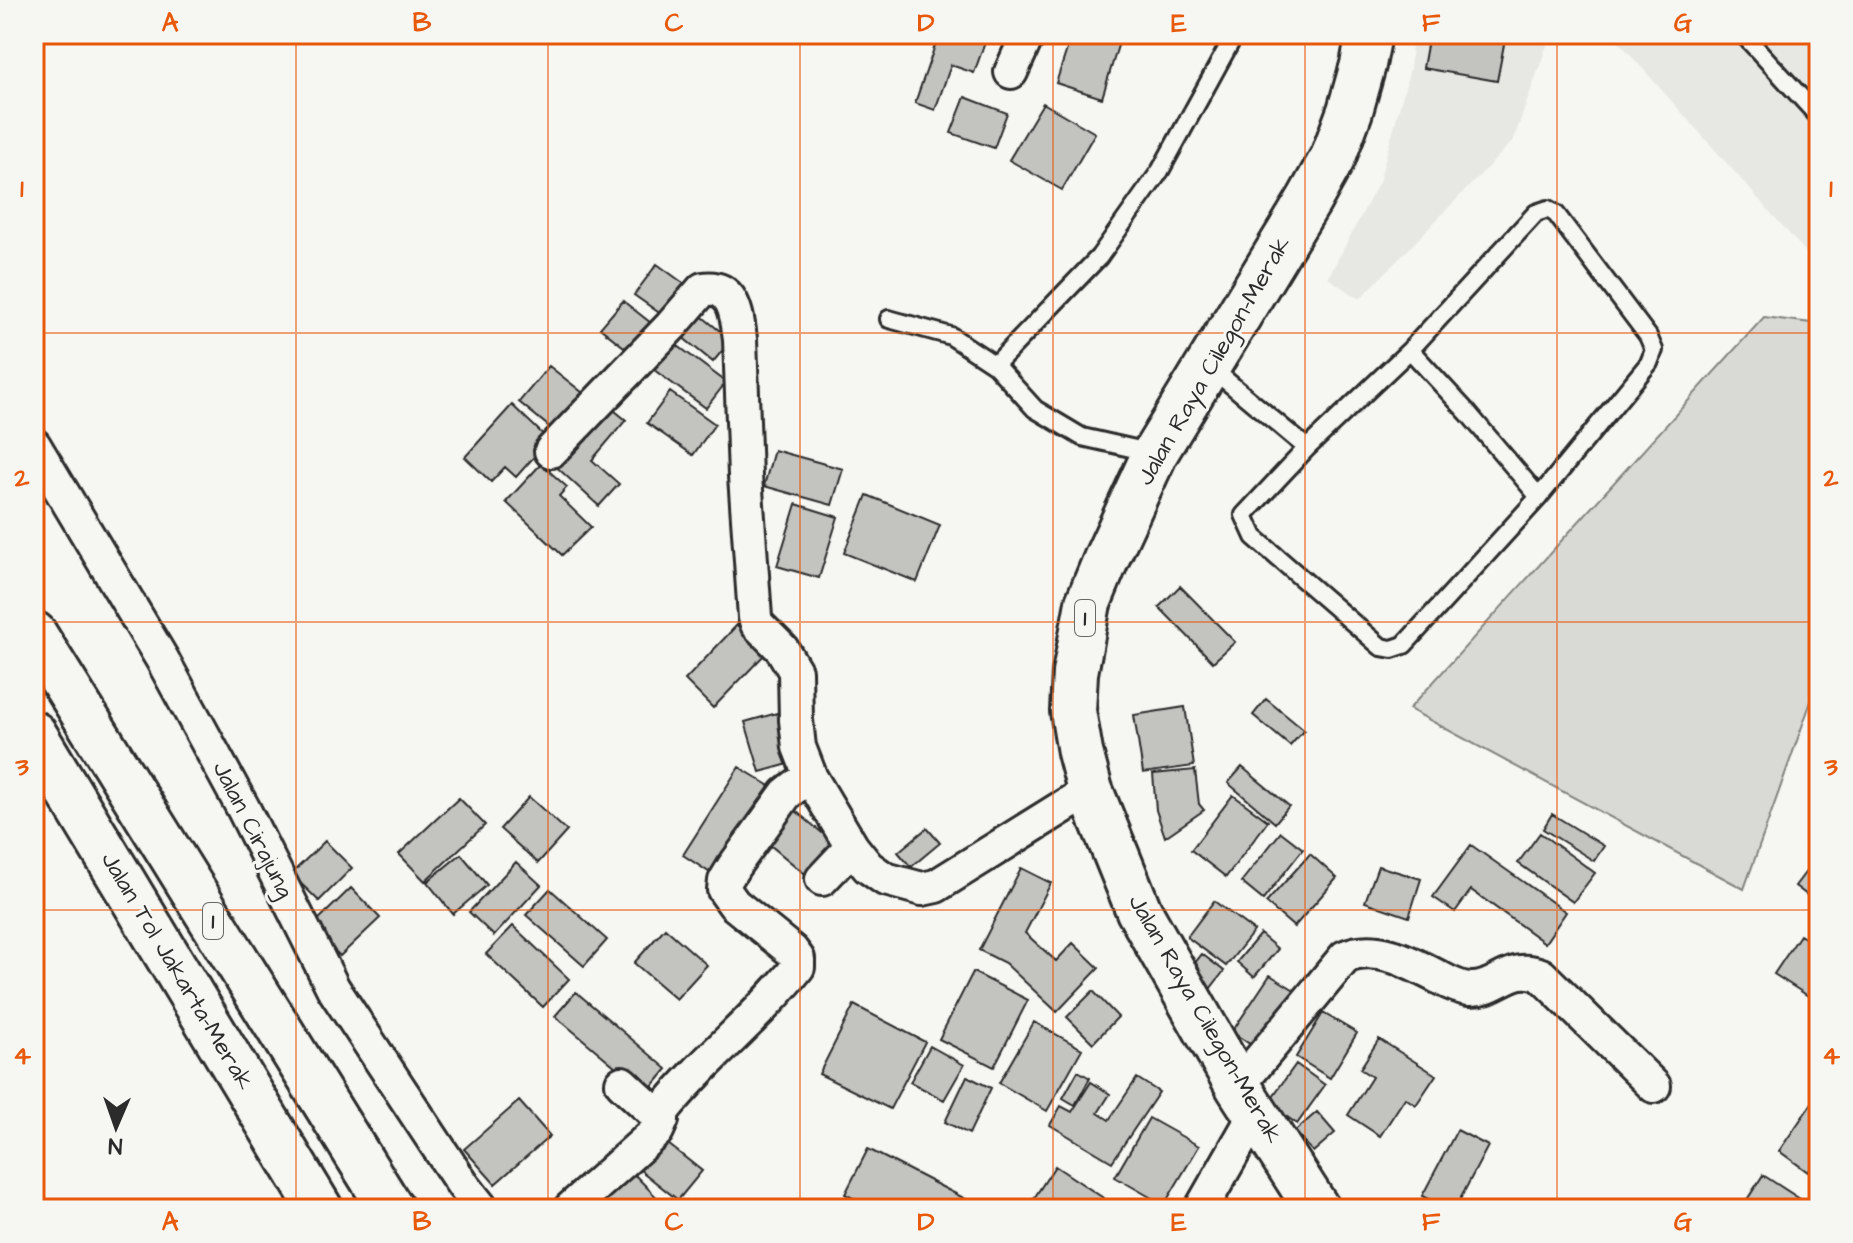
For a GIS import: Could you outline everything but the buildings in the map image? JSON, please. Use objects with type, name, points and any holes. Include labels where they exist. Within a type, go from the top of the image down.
[{"type":"highway","name":"Jalan Raya Cilegon-Merak","points":[[1317,1209],[1247,1100],[1139,911],[1090,790],[1073,711],[1075,673],[1088,603],[1107,557],[1155,453],[1333,157],[1350,111],[1369,34]]},
{"type":"highway","name":"1","points":[[34,634],[391,1209]]},
{"type":"highway","name":"Jalan Tol Jakarta–Merak","points":[[34,734],[320,1209]]},
{"type":"street","points":[[1011,72],[1028,34]]},
{"type":"street","points":[[551,451],[703,289],[714,288],[725,293],[738,319],[740,339],[755,617],[757,624],[782,649],[795,671],[799,747],[811,778],[852,847],[868,867],[885,879],[922,889],[930,888],[961,872],[1090,790]]},
{"type":"street","name":"Jalan Cirajung","points":[[34,445],[169,673],[243,808],[333,988],[482,1209]]},
{"type":"street","points":[[570,1209],[657,1131],[662,1112],[680,1088],[701,1070],[798,967],[798,959],[792,951],[734,904],[724,890],[725,881],[734,866],[786,794],[811,778]]},
{"type":"street","points":[[822,879],[852,847]]},
{"type":"street","points":[[1201,1209],[1247,1100],[1345,957],[1357,952],[1370,951],[1404,960],[1466,989],[1478,989],[1521,971],[1541,975],[1654,1086]]},
{"type":"street","points":[[622,1083],[662,1120]]},
{"type":"lane","points":[[995,365],[1099,257],[1160,171],[1235,34]]},
{"type":"lane","points":[[1743,34],[1819,117]]},
{"type":"lane","points":[[1548,209],[1556,214],[1648,336],[1654,350],[1649,363],[1539,497],[1404,645],[1392,649],[1381,647],[1254,537],[1244,515],[1307,448],[1410,350],[1536,213],[1548,209]]},
{"type":"lane","points":[[889,319],[951,336],[995,365],[1035,409],[1082,437],[1155,453]]},
{"type":"lane","points":[[1410,350],[1539,497]]},
{"type":"lane","points":[[1209,365],[1307,448]]},
{"type":"shaded area","points":[[1413,34],[1551,34],[1513,141],[1360,299],[1328,278],[1379,182],[1410,69]]},
{"type":"shaded area","points":[[1612,34],[1819,34],[1819,267]]},
{"type":"shaded area","points":[[1764,317],[1819,324],[1819,679],[1744,889],[1409,709]]}]
